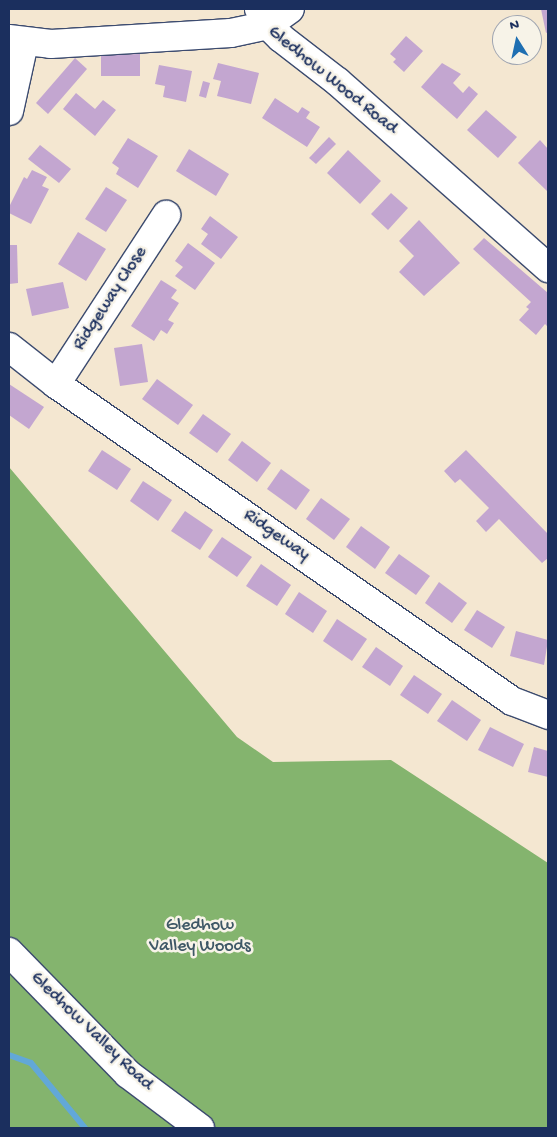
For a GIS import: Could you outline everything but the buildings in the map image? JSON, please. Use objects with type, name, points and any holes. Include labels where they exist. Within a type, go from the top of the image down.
[{"type":"street","points":[[263,17],[290,9]]},
{"type":"street","name":"Gledhow Wood Road","points":[[16,41],[51,44],[231,33],[263,17],[281,38],[338,82],[548,268]]},
{"type":"street","points":[[9,111],[16,41]]},
{"type":"street","name":"Ridgeway Close","points":[[56,384],[166,215]]},
{"type":"street","name":"Ridgeway","points":[[9,348],[56,384],[512,701],[548,715]]},
{"type":"street","name":"Gledhow Valley Road","points":[[9,952],[128,1074],[200,1128]]},
{"type":"green space","name":"Gledhow Valley Woods","points":[[9,467],[237,737],[273,762],[391,760],[548,863],[548,1128],[9,1128]]},
{"type":"waterway","points":[[9,1055],[31,1063],[85,1128]]}]
